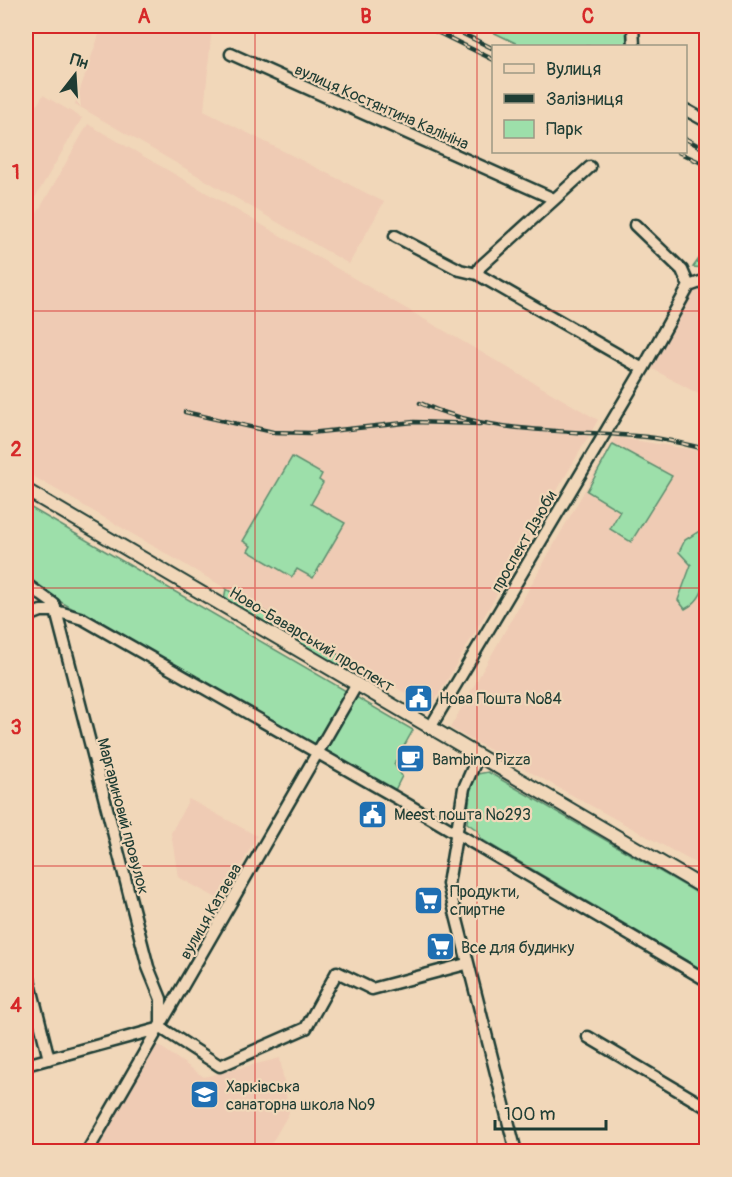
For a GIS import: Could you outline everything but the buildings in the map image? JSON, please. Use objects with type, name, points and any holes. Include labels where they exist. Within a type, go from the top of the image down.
[{"type":"main road","name":"Ново-Баварський проспект","points":[[26,490],[706,889]]},
{"type":"street","points":[[633,26],[634,45]]},
{"type":"street","name":"вулиця Костянтина Калініна","points":[[231,54],[554,199]]},
{"type":"street","points":[[687,112],[706,121]]},
{"type":"street","points":[[477,274],[480,267],[590,167]]},
{"type":"street","points":[[635,225],[682,270],[689,286]]},
{"type":"street","points":[[395,236],[460,270],[477,274],[643,369],[689,286],[706,280]]},
{"type":"street","name":"проспект Дзюби","points":[[430,728],[643,369]]},
{"type":"street","points":[[26,584],[54,604],[56,611]]},
{"type":"street","points":[[26,617],[41,611],[56,611],[83,619],[455,832],[706,980]]},
{"type":"street","name":"Маргариновий провулок","points":[[56,611],[148,968],[161,999],[161,1028]]},
{"type":"street","name":"вулиця Катаєва","points":[[87,1152],[161,1028],[357,684]]},
{"type":"street","points":[[477,756],[464,788],[448,884],[466,964],[516,1152]]},
{"type":"street","points":[[26,1065],[161,1028],[220,1066],[306,1028],[337,972],[363,987],[372,989],[466,964]]},
{"type":"street","points":[[26,967],[49,1059]]},
{"type":"street","points":[[588,1037],[706,1107]]},
{"type":"shaded area","points":[[102,26],[212,26],[204,111],[384,202],[349,264],[75,104]]},
{"type":"shaded area","points":[[43,95],[82,118],[26,213],[26,124]]},
{"type":"shaded area","points":[[88,124],[598,420],[431,708],[26,472],[26,233]]},
{"type":"shaded area","points":[[706,286],[706,398],[649,367],[693,293]]},
{"type":"shaded area","points":[[615,437],[706,452],[706,869],[450,728]]},
{"type":"shaded area","points":[[189,799],[257,836],[222,901],[178,877],[171,833]]},
{"type":"shaded area","name":"Харківська санаторна школа №9","points":[[155,1043],[204,1077],[280,1058],[289,1113],[267,1151],[90,1152]]},
{"type":"green space","points":[[480,26],[626,26],[627,45],[520,45]]},
{"type":"green space","points":[[706,249],[706,268],[693,267]]},
{"type":"green space","points":[[613,444],[672,476],[631,542],[610,529],[620,511],[587,491]]},
{"type":"green space","points":[[292,457],[322,474],[319,480],[323,483],[311,504],[345,523],[313,578],[297,569],[292,577],[248,551],[251,546],[243,541]]},
{"type":"green space","points":[[26,505],[413,730],[394,764],[402,776],[394,792],[26,582]]},
{"type":"green space","points":[[704,528],[706,529],[707,562],[704,585],[694,603],[685,609],[678,600],[691,565],[679,552],[685,540]]},
{"type":"green space","points":[[226,589],[356,665],[346,670],[224,599]]},
{"type":"green space","points":[[488,772],[706,898],[706,972],[481,839],[478,831],[467,823],[472,775]]},
{"type":"railway","points":[[425,26],[492,59]]},
{"type":"railway","points":[[447,26],[492,48]]},
{"type":"railway","points":[[687,140],[706,150]]},
{"type":"railway","points":[[680,153],[706,165]]},
{"type":"railway","points":[[420,403],[447,414],[503,426],[647,437],[706,449]]},
{"type":"railway","points":[[185,412],[273,432],[310,433],[414,422],[480,424]]},
{"type":"place","name":"Нова Пошта №84","points":[[418,698]]},
{"type":"place","name":"Bambino Pizza","points":[[411,759]]},
{"type":"place","name":"Meest пошта №293","points":[[373,814]]},
{"type":"place","name":"Продукти, спиртне","points":[[429,900]]},
{"type":"place","name":"Все для будинку","points":[[440,947]]},
{"type":"place","name":"Харківська санаторна школа №9","points":[[205,1095]]}]
